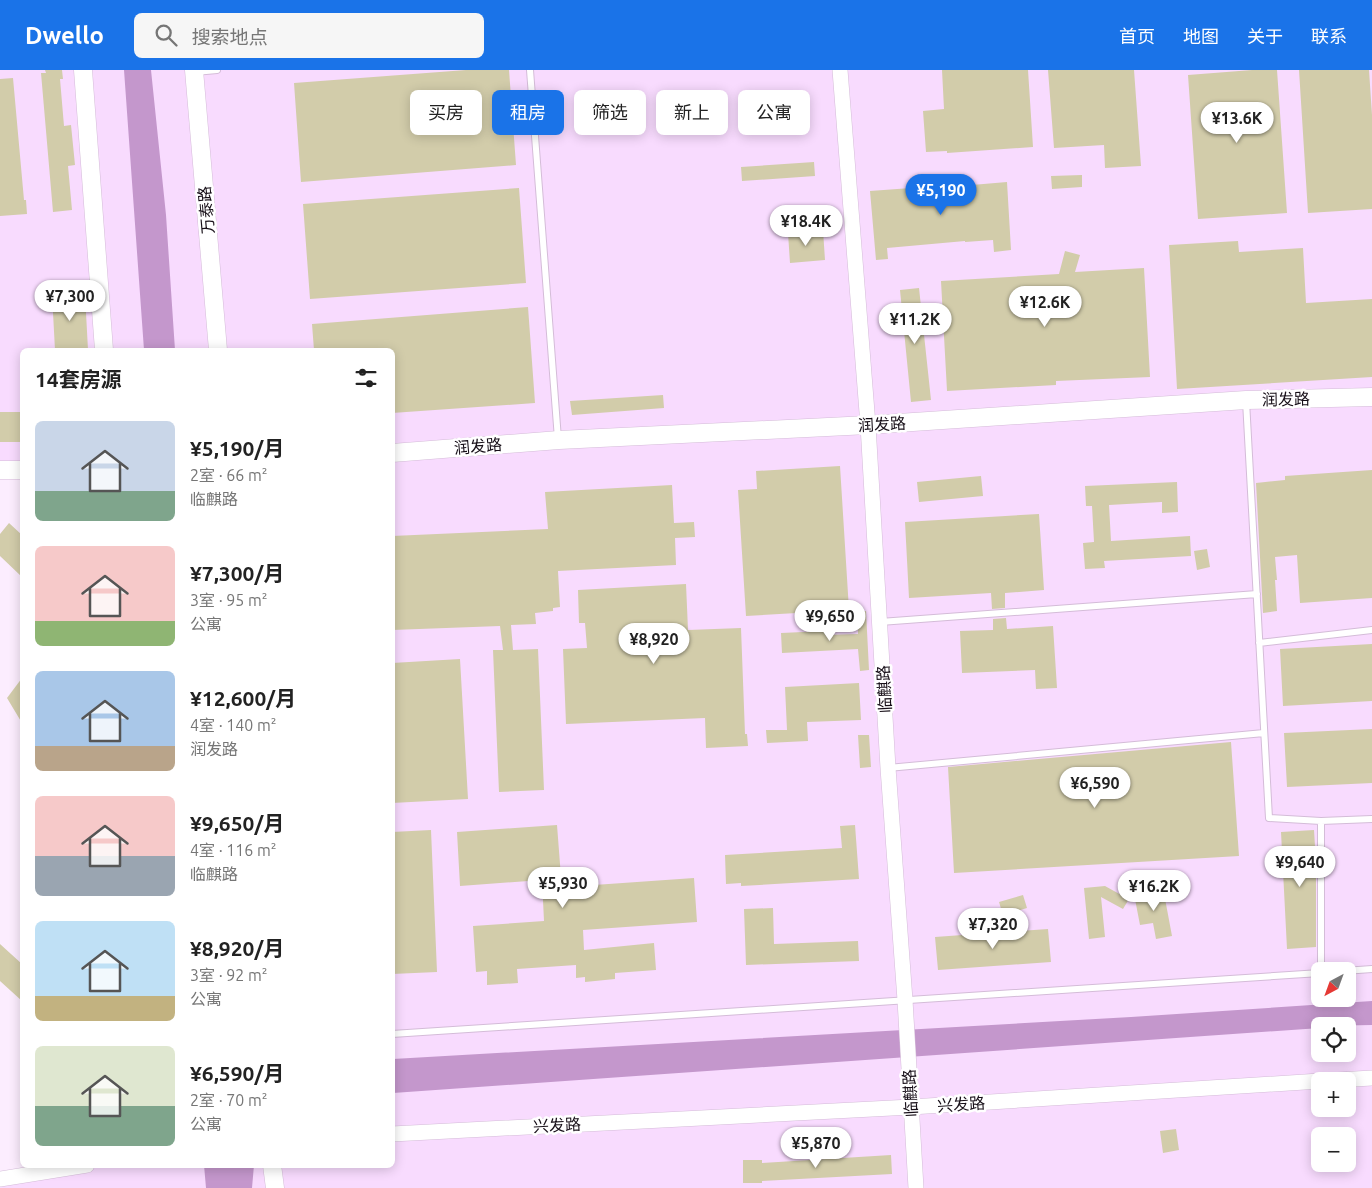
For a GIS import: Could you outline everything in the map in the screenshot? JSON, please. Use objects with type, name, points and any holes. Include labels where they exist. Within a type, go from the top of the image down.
[{"type":"main road","points":[[83,70],[104,348]]},
{"type":"main road","name":"万泰路","points":[[194,71],[218,348]]},
{"type":"main road","name":"润发路","points":[[395,453],[558,440],[868,425],[1246,400],[1372,397]]},
{"type":"main road","points":[[0,470],[20,470]]},
{"type":"main road","points":[[272,1168],[275,1188]]},
{"type":"street","name":"临麒路","points":[[840,70],[868,425],[888,768],[905,1000],[916,1188]]},
{"type":"street","name":"兴发路","points":[[1356,1079],[1372,1078]]},
{"type":"street","name":"兴发路","points":[[395,1134],[911,1107],[1311,1082]]},
{"type":"street","points":[[0,1179],[68,1168]]},
{"type":"lane","points":[[194,71],[217,70]]},
{"type":"lane","points":[[530,70],[558,440]]},
{"type":"lane","points":[[1246,400],[1269,818],[1321,822],[1372,819]]},
{"type":"lane","points":[[880,622],[1256,594]]},
{"type":"lane","points":[[1259,643],[1372,630]]},
{"type":"lane","points":[[888,768],[1264,733]]},
{"type":"lane","points":[[1321,822],[1321,962]]},
{"type":"lane","points":[[1356,970],[1372,969]]},
{"type":"lane","points":[[395,1034],[1311,973]]},
{"type":"shaded area","points":[[0,70],[1372,70],[1372,1188],[0,1188],[0,1179],[68,1168],[395,1168],[395,348],[20,348],[20,470],[0,470]]},
{"type":"shaded area","points":[[124,70],[151,70],[166,215],[175,348],[144,348]]},
{"type":"shaded area","points":[[1372,1001],[1372,1025],[1356,1025],[1356,1017],[1311,1017],[1311,1029],[395,1093],[395,1059],[1311,1005],[1311,1008],[1356,1008],[1356,1002]]},
{"type":"shaded area","points":[[204,1168],[254,1168],[252,1188],[206,1188]]},
{"type":"building","points":[[45,70],[62,70],[63,79],[60,79],[64,126],[71,125],[75,165],[68,166],[72,210],[53,212],[41,73],[46,73]]},
{"type":"building","points":[[466,70],[509,70],[510,90],[492,90],[492,135],[514,135],[516,165],[301,182],[294,83]]},
{"type":"building","points":[[942,70],[1028,70],[1033,147],[947,153],[947,151],[926,152],[923,111],[944,109]]},
{"type":"building","points":[[1048,70],[1134,70],[1141,166],[1105,168],[1104,145],[1054,148]]},
{"type":"building","points":[[1277,70],[1287,213],[1198,219],[1188,75]]},
{"type":"building","points":[[1299,70],[1369,70],[1372,115],[1372,209],[1308,213]]},
{"type":"building","points":[[13,78],[24,200],[26,200],[27,214],[0,216],[0,79]]},
{"type":"building","points":[[814,162],[815,176],[742,181],[741,167]]},
{"type":"building","points":[[1082,175],[1082,187],[1052,189],[1051,176]]},
{"type":"building","points":[[959,179],[960,186],[1007,182],[1011,250],[994,252],[993,240],[965,241],[887,248],[888,259],[876,260],[870,191],[938,186],[938,181]]},
{"type":"building","points":[[519,188],[526,283],[310,299],[303,204]]},
{"type":"building","points":[[823,230],[825,260],[790,263],[788,233]]},
{"type":"building","points":[[1238,241],[1239,252],[1303,248],[1306,303],[1372,299],[1372,377],[1177,389],[1169,245]]},
{"type":"building","points":[[1065,251],[1080,255],[1075,272],[1144,268],[1150,377],[1056,381],[1056,385],[947,391],[941,281],[1059,274]]},
{"type":"building","points":[[919,288],[931,400],[911,402],[900,290]]},
{"type":"building","points":[[52,294],[85,294],[88,348],[55,348]]},
{"type":"building","points":[[528,307],[535,403],[395,413],[395,348],[314,348],[312,324]]},
{"type":"building","points":[[663,395],[664,408],[572,415],[570,401]]},
{"type":"building","points":[[0,412],[20,412],[20,442],[0,442]]},
{"type":"building","points":[[840,466],[849,610],[746,616],[738,490],[757,489],[756,471]]},
{"type":"building","points":[[1372,470],[1372,598],[1300,603],[1297,555],[1275,557],[1277,611],[1263,613],[1256,483],[1285,480],[1285,476]]},
{"type":"building","points":[[981,476],[983,496],[919,502],[917,482]]},
{"type":"building","points":[[1177,482],[1178,512],[1162,513],[1162,502],[1109,505],[1111,541],[1190,536],[1191,556],[1104,561],[1105,568],[1085,569],[1083,543],[1094,542],[1092,506],[1086,506],[1085,486]]},
{"type":"building","points":[[672,485],[674,523],[694,522],[695,537],[675,538],[676,565],[558,571],[560,607],[553,608],[553,611],[535,613],[536,624],[511,625],[513,650],[538,649],[544,790],[499,792],[493,650],[503,650],[500,626],[395,630],[395,536],[548,529],[545,492]]},
{"type":"building","points":[[1039,514],[1044,590],[1005,593],[1005,608],[992,609],[991,593],[909,598],[905,522]]},
{"type":"building","points":[[9,523],[20,533],[20,575],[0,556],[0,534]]},
{"type":"building","points":[[1207,549],[1210,567],[1197,570],[1194,551]]},
{"type":"building","points":[[686,584],[688,630],[741,628],[745,734],[747,734],[748,746],[706,748],[705,718],[566,724],[563,649],[587,648],[585,623],[579,623],[578,590]]},
{"type":"building","points":[[866,611],[869,670],[860,671],[858,649],[782,653],[781,633],[825,631],[825,635],[858,634],[857,612]]},
{"type":"building","points":[[1006,618],[1007,629],[1053,626],[1057,688],[1036,689],[1035,670],[962,673],[960,631],[993,630],[993,619]]},
{"type":"building","points":[[1372,644],[1372,701],[1283,706],[1280,649]]},
{"type":"building","points":[[460,659],[468,799],[395,803],[395,663]]},
{"type":"building","points":[[20,681],[20,720],[7,698]]},
{"type":"building","points":[[859,683],[861,720],[807,722],[808,741],[767,743],[766,730],[787,730],[785,687]]},
{"type":"building","points":[[1372,729],[1372,783],[1287,787],[1284,733]]},
{"type":"building","points":[[858,735],[869,735],[871,767],[860,768]]},
{"type":"building","points":[[1231,742],[1239,856],[954,873],[948,767]]},
{"type":"building","points":[[557,825],[561,877],[580,875],[580,886],[694,878],[697,922],[583,930],[584,950],[654,943],[656,970],[615,973],[615,979],[585,982],[585,977],[576,978],[576,965],[517,969],[518,983],[487,985],[487,971],[476,972],[473,926],[544,921],[542,880],[460,886],[457,832]]},
{"type":"building","points":[[855,825],[859,879],[741,886],[741,883],[726,884],[725,855],[842,848],[840,826]]},
{"type":"building","points":[[431,830],[437,972],[395,974],[395,832]]},
{"type":"building","points":[[1314,830],[1316,947],[1287,949],[1281,832]]},
{"type":"building","points":[[1105,886],[1123,896],[1132,894],[1123,909],[1101,897],[1105,937],[1089,939],[1084,888]]},
{"type":"building","points":[[1163,888],[1172,936],[1156,939],[1153,923],[1140,925],[1134,894]]},
{"type":"building","points":[[1023,895],[1027,908],[1003,915],[999,902]]},
{"type":"building","points":[[773,908],[774,944],[858,941],[859,961],[746,965],[744,909]]},
{"type":"building","points":[[1048,929],[1051,962],[938,970],[935,937]]},
{"type":"building","points":[[0,944],[20,962],[20,999],[0,981]]},
{"type":"building","points":[[1176,1129],[1179,1150],[1163,1153],[1160,1131]]},
{"type":"building","points":[[891,1155],[892,1174],[743,1183],[743,1160],[762,1160],[762,1163]]}]
